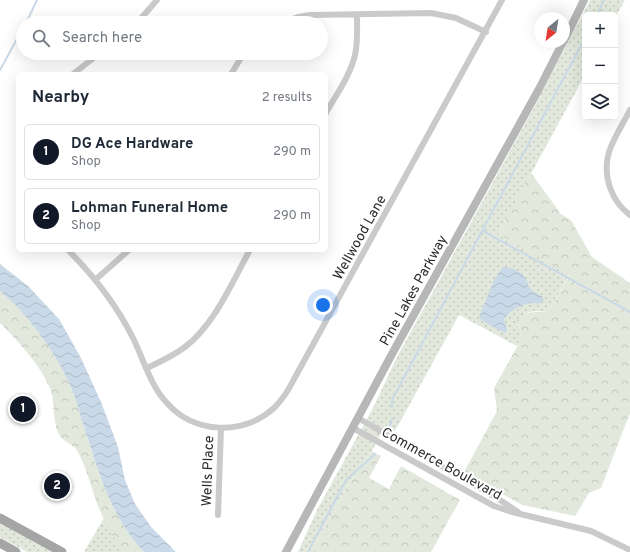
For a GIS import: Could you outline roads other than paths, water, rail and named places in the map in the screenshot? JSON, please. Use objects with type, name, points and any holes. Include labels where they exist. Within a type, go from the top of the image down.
[{"type":"main road","points":[[0,518],[62,552]]},
{"type":"main road","points":[[0,543],[16,552]]},
{"type":"street","points":[[143,16],[157,0]]},
{"type":"street","name":"Wellwood Lane","points":[[70,252],[95,280],[120,314],[134,339],[159,393],[176,412],[198,424],[221,428],[240,426],[256,420],[274,408],[285,396],[486,32],[502,0]]},
{"type":"street","name":"Pine Lakes Parkway","points":[[570,29],[584,0]]},
{"type":"street","points":[[328,109],[346,77],[352,62],[356,42],[357,14]]},
{"type":"street","points":[[304,16],[357,14],[440,14],[462,20],[486,32]]},
{"type":"street","name":"Pine Lakes Parkway","points":[[286,552],[392,354],[560,48]]},
{"type":"street","points":[[76,72],[91,60]]},
{"type":"street","points":[[232,72],[240,60]]},
{"type":"street","points":[[630,110],[612,145],[607,158],[606,170],[608,183],[612,194],[620,206],[630,215]]},
{"type":"street","points":[[95,280],[127,252]]},
{"type":"street","points":[[147,368],[177,353],[201,332],[215,313],[249,252]]},
{"type":"street","name":"Commerce Boulevard","points":[[358,418],[522,514]]},
{"type":"street","name":"Wells Place","points":[[218,515],[221,428]]},
{"type":"street","name":"Commerce Boulevard","points":[[353,428],[502,509],[591,531],[630,550]]},
{"type":"water","points":[[0,264],[28,286],[59,319],[81,358],[101,402],[118,447],[125,480],[135,504],[152,528],[176,552],[144,552],[122,523],[113,507],[99,473],[75,397],[69,383],[56,358],[30,322],[0,291]]},
{"type":"water","points":[[503,267],[513,269],[522,274],[531,289],[542,296],[544,300],[539,304],[530,303],[515,309],[510,313],[504,320],[507,330],[505,333],[479,317],[494,280]]},
{"type":"waterway","points":[[29,16],[37,0]]},
{"type":"waterway","points":[[598,12],[604,0]]},
{"type":"waterway","points":[[0,70],[16,41]]},
{"type":"waterway","points":[[392,407],[392,400],[582,44]]},
{"type":"waterway","points":[[483,231],[630,312]]},
{"type":"waterway","points":[[390,426],[392,419]]},
{"type":"waterway","points":[[308,552],[346,480],[375,454]]},
{"type":"place","name":"DG Ace Hardware","points":[[23,409]]},
{"type":"place","name":"Lohman Funeral Home","points":[[57,486]]}]
